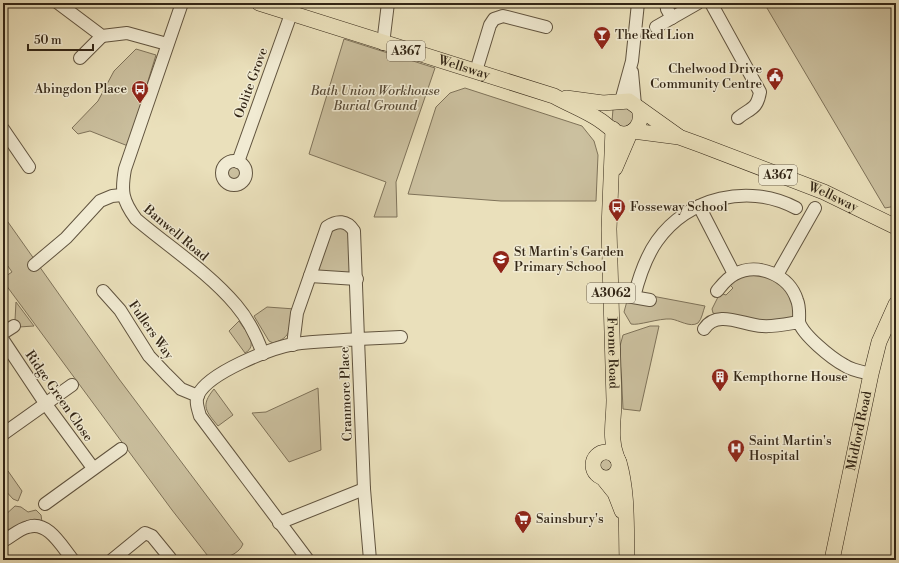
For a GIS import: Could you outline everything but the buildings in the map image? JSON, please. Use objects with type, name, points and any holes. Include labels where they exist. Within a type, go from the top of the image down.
[{"type":"main road","name":"Wellsway","points":[[259,3],[383,44],[476,71],[554,96],[578,100],[628,104],[679,138]]},
{"type":"main road","name":"Wellsway","points":[[554,96],[619,133],[632,132],[679,138],[824,192],[896,226]]},
{"type":"main road","points":[[611,128],[607,115],[611,106],[628,104],[641,117],[640,123],[632,132]]},
{"type":"main road","name":"Frome Road","points":[[611,128],[609,229],[614,407],[611,436],[623,477],[625,493],[627,560]]},
{"type":"main road","name":"Frome Road","points":[[611,179],[632,132]]},
{"type":"main road","name":"Wellsway","points":[[875,215],[896,220]]},
{"type":"main road","name":"Midford Road","points":[[832,560],[879,342],[896,304]]},
{"type":"main road","name":"Frome Road","points":[[614,407],[599,455],[593,465],[596,473],[603,478],[617,498],[625,525]]},
{"type":"main road","points":[[599,455],[606,453],[618,460],[618,470],[614,476],[603,478]]},
{"type":"street","points":[[58,3],[102,36]]},
{"type":"street","points":[[34,265],[66,238],[100,201],[112,196],[122,195],[125,169],[182,3]]},
{"type":"street","points":[[383,44],[388,3]]},
{"type":"street","points":[[628,104],[638,3]]},
{"type":"street","points":[[666,3],[667,9],[672,18]]},
{"type":"street","points":[[656,27],[698,3]]},
{"type":"street","points":[[711,3],[760,92],[756,105],[750,111],[738,118]]},
{"type":"street","name":"Oolite Grove","points":[[238,162],[291,14]]},
{"type":"street","points":[[476,71],[490,25],[494,18],[503,16],[546,27]]},
{"type":"street","points":[[80,58],[102,36],[127,33],[167,44]]},
{"type":"street","points":[[3,129],[29,167]]},
{"type":"street","name":"Banwell Road","points":[[122,195],[127,207],[136,219],[212,282],[237,306],[258,339],[264,354]]},
{"type":"street","points":[[634,297],[641,273],[658,240],[676,221],[699,206],[717,200],[752,195],[769,197],[796,208]]},
{"type":"street","points":[[699,206],[734,274]]},
{"type":"street","points":[[777,275],[815,208]]},
{"type":"street","points":[[293,344],[297,313],[327,227],[337,222],[345,222],[350,225],[354,231],[357,279],[358,339],[402,337]]},
{"type":"street","points":[[717,291],[734,274],[761,270],[777,275],[794,292],[797,301],[799,322],[803,330],[834,359],[845,366],[871,374]]},
{"type":"street","points":[[310,276],[357,279]]},
{"type":"street","name":"Fullers Way","points":[[103,290],[120,310],[149,356],[181,389],[198,396]]},
{"type":"street","points":[[621,295],[650,300]]},
{"type":"street","points":[[704,328],[708,322],[720,318],[761,326],[781,326],[799,322]]},
{"type":"street","points":[[3,333],[14,326]]},
{"type":"street","name":"Cranmore Place","points":[[198,396],[202,388],[234,366],[264,354],[293,344],[358,339],[364,489],[370,560]]},
{"type":"street","name":"Ridge Green Close","points":[[3,340],[45,403],[93,468]]},
{"type":"street","points":[[3,434],[72,385]]},
{"type":"street","points":[[198,396],[197,406],[200,416],[308,560]]},
{"type":"street","points":[[45,504],[121,449]]},
{"type":"street","points":[[279,523],[364,489]]},
{"type":"street","points":[[3,541],[27,527],[38,525],[50,532],[73,560]]},
{"type":"street","points":[[112,560],[145,533],[152,536],[172,556]]},
{"type":"green space","points":[[764,3],[896,3],[896,206],[885,208]]},
{"type":"green space","name":"Bath Union Workhouse Burial Ground","points":[[344,39],[435,68],[396,182],[397,217],[374,217],[386,182],[309,154]]},
{"type":"green space","points":[[136,49],[156,55],[128,146],[90,131],[78,134],[72,128],[98,101],[114,71]]},
{"type":"green space","points":[[465,88],[582,126],[594,141],[598,155],[596,201],[501,201],[408,194],[436,107],[450,93]]},
{"type":"green space","points":[[632,108],[635,121],[623,129],[612,121],[613,109]]},
{"type":"green space","points":[[231,165],[237,165],[242,170],[240,179],[237,181],[231,181],[226,176],[226,170]]},
{"type":"green space","points":[[3,215],[119,379],[243,544],[234,554],[225,558],[211,560],[172,510],[3,281],[3,278],[12,272],[3,259]]},
{"type":"green space","points":[[336,228],[343,228],[351,235],[353,276],[314,273],[330,234]]},
{"type":"green space","points":[[754,272],[777,279],[794,299],[795,317],[787,321],[767,323],[731,318],[713,313],[712,309],[720,293],[726,295],[733,288],[728,283]]},
{"type":"green space","points":[[652,296],[705,306],[698,323],[692,325],[671,319],[631,324],[624,312],[627,301]]},
{"type":"green space","points":[[16,302],[34,326],[19,327],[15,320]]},
{"type":"green space","points":[[267,307],[295,309],[287,335],[279,341],[273,343],[269,341],[254,316]]},
{"type":"green space","points":[[239,321],[248,334],[251,342],[249,350],[245,353],[229,331]]},
{"type":"green space","points":[[650,326],[659,326],[640,411],[623,409],[620,346],[623,335]]},
{"type":"green space","points":[[318,388],[321,450],[289,462],[252,413],[266,412]]},
{"type":"green space","points":[[214,389],[233,415],[218,426],[206,408],[207,400]]},
{"type":"green space","points":[[603,458],[609,458],[613,462],[613,468],[609,472],[603,472],[599,468],[599,462]]},
{"type":"green space","points":[[3,469],[8,471],[22,491],[18,501],[13,499],[3,488]]},
{"type":"green space","points":[[15,506],[21,507],[28,512],[36,510],[41,515],[42,522],[3,537],[3,517]]},
{"type":"place","name":"The Red Lion","points":[[602,50]]},
{"type":"place","name":"Chelwood Drive Community Centre","points":[[775,91]]},
{"type":"place","name":"Abingdon Place","points":[[140,104]]},
{"type":"place","name":"Fosseway School","points":[[617,222]]},
{"type":"place","name":"St Martin's Garden Primary School","points":[[501,274]]},
{"type":"place","name":"Kempthorne House","points":[[720,392]]},
{"type":"place","name":"Saint Martin's Hospital","points":[[736,463]]},
{"type":"place","name":"Sainsbury's","points":[[523,534]]}]
